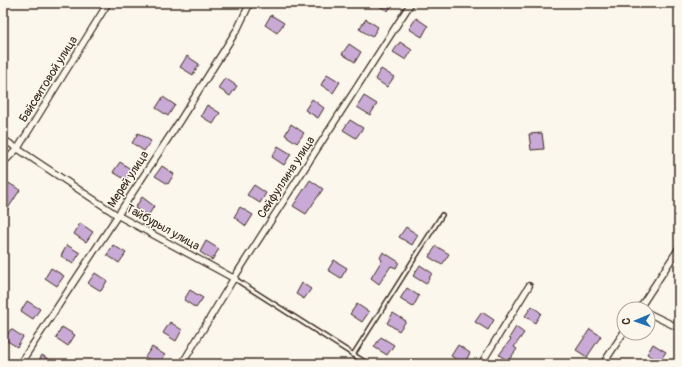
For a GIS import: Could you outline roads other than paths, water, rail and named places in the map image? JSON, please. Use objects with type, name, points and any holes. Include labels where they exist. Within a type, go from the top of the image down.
[{"type":"street","name":"Байсеитовой улица","points":[[3,163],[18,148],[108,3]]},
{"type":"street","name":"Мерей улица","points":[[20,364],[179,122],[238,28],[250,3]]},
{"type":"street","name":"Сейфуллина улица","points":[[182,364],[276,213],[411,3]]},
{"type":"street","name":"Тайбурыл улица","points":[[3,139],[118,215],[235,279]]},
{"type":"street","points":[[645,301],[679,248]]},
{"type":"street","points":[[481,364],[529,286]]},
{"type":"street","points":[[656,317],[679,328]]},
{"type":"street","points":[[603,364],[618,341]]},
{"type":"lane","points":[[353,355],[442,215]]},
{"type":"lane","points":[[235,279],[368,364]]}]
